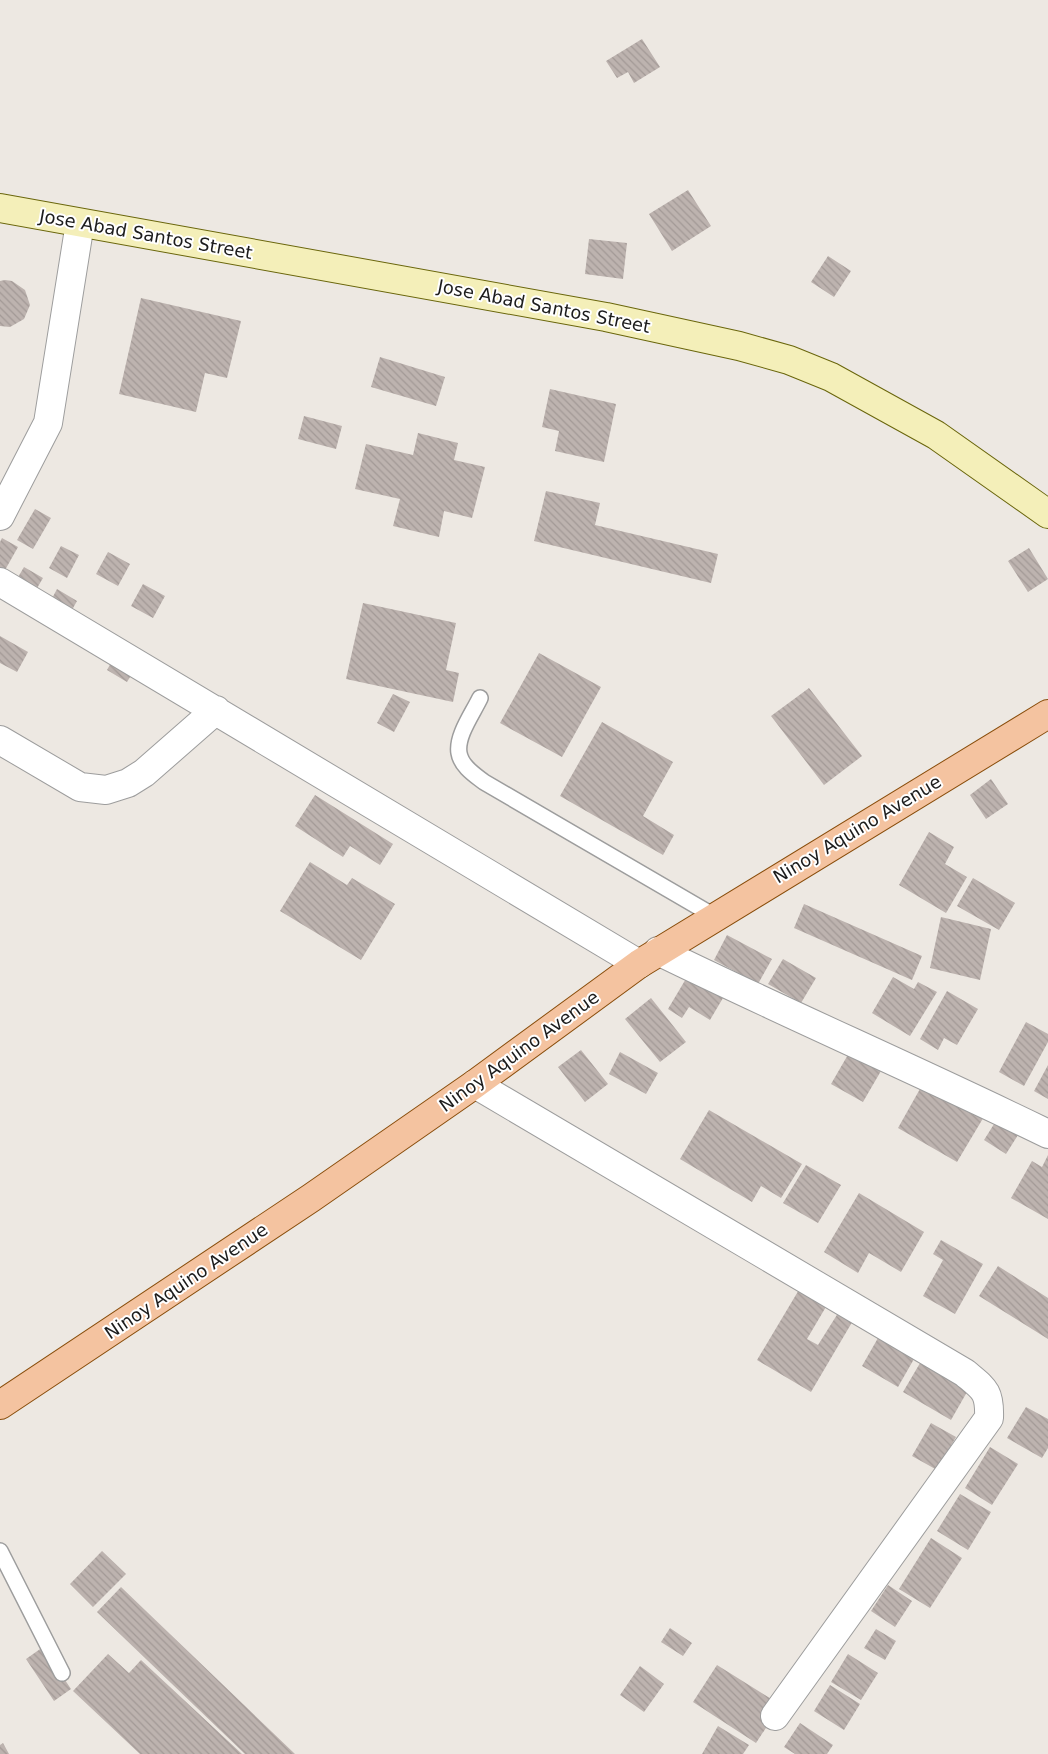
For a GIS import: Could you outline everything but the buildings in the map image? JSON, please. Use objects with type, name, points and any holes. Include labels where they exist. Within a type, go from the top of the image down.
[{"type":"main road","name":"Jose Abad Santos Street","points":[[0,208],[606,317],[739,346],[789,360],[831,377],[936,435],[1048,514]]},
{"type":"main road","name":"Ninoy Aquino Avenue","points":[[0,1405],[303,1203],[474,1084],[649,957],[1048,714]]},
{"type":"street","points":[[0,516],[48,423],[80,223]]},
{"type":"street","points":[[0,582],[216,710],[649,957],[773,1007],[934,1079],[1048,1134]]},
{"type":"street","points":[[0,740],[80,787],[106,790],[128,784],[144,773],[216,710]]},
{"type":"street","points":[[474,1084],[965,1372],[985,1389],[990,1399],[989,1418],[775,1716]]},
{"type":"lane","points":[[480,698],[462,737],[459,753],[467,768],[484,782],[714,916]]},
{"type":"lane","points":[[0,1551],[62,1673]]}]
